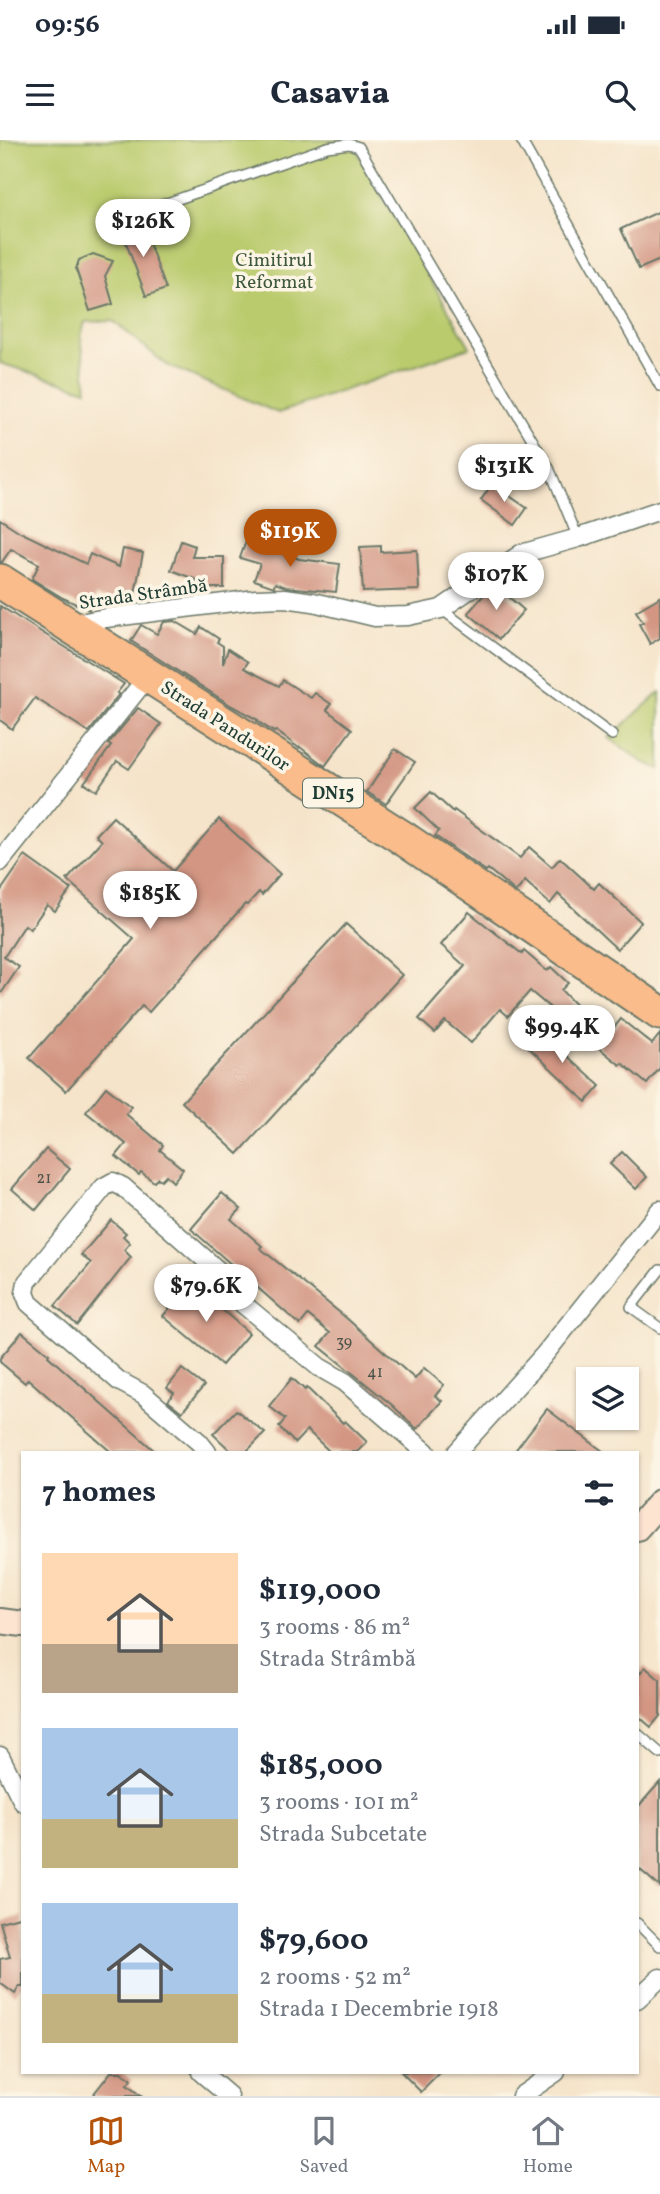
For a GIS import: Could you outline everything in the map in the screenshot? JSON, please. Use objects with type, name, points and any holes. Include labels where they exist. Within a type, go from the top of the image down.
[{"type":"highway","name":"Strada Pandurilor","points":[[0,581],[403,838],[660,1013]]},
{"type":"main road","points":[[639,1526],[660,1502]]},
{"type":"main road","points":[[0,1621],[21,1624]]},
{"type":"street","name":"Strada Strâmbă","points":[[68,625],[256,599],[285,598],[375,617],[408,616],[442,609],[521,554],[660,510]]},
{"type":"street","points":[[0,862],[149,675]]},
{"type":"street","points":[[206,1451],[200,1442],[162,1410],[119,1381],[29,1303],[25,1293],[27,1282],[104,1187],[113,1182],[123,1187],[223,1275],[243,1304],[319,1367],[345,1382],[425,1451]]},
{"type":"street","points":[[458,1451],[544,1355],[660,1210]]},
{"type":"street","points":[[0,1756],[21,1798]]},
{"type":"street","points":[[639,1997],[660,1978]]},
{"type":"street","points":[[203,2074],[229,2096]]},
{"type":"street","points":[[521,2096],[553,2074]]},
{"type":"lane","points":[[522,140],[660,386]]},
{"type":"lane","points":[[124,218],[327,147],[349,144],[359,147],[549,468],[578,538]]},
{"type":"lane","points":[[442,609],[612,735]]},
{"type":"lane","points":[[660,1270],[631,1307],[660,1328]]},
{"type":"lane","points":[[639,1735],[660,1753]]},
{"type":"lane","points":[[639,1925],[660,1946]]},
{"type":"green space","name":"Cimitirul Reformat","points":[[0,140],[353,140],[361,160],[470,347],[278,413],[167,365],[113,321],[85,322],[81,336],[87,390],[0,363]]},
{"type":"green space","points":[[660,692],[660,769],[643,762],[609,738]]},
{"type":"building","points":[[660,211],[660,260],[639,269],[621,229]]},
{"type":"building","points":[[141,221],[166,289],[146,296],[121,229]]},
{"type":"building","points":[[93,254],[113,261],[105,276],[113,304],[90,311],[76,269],[79,260]]},
{"type":"building","points":[[492,484],[527,508],[515,525],[481,500]]},
{"type":"building","points":[[0,519],[20,532],[86,564],[90,554],[119,567],[123,549],[143,553],[133,603],[96,596],[89,610],[32,579],[39,564],[11,549],[0,562]]},
{"type":"building","points":[[247,538],[299,559],[340,564],[336,592],[286,587],[275,583],[274,587],[254,580],[260,564],[240,558]]},
{"type":"building","points":[[181,541],[195,546],[192,557],[224,557],[224,588],[197,588],[197,580],[171,570]]},
{"type":"building","points":[[381,546],[381,552],[417,550],[419,590],[363,592],[360,547]]},
{"type":"building","points":[[495,585],[524,610],[499,639],[468,613]]},
{"type":"building","points":[[660,597],[660,638],[650,644],[639,624],[643,622],[636,611]]},
{"type":"building","points":[[0,606],[124,684],[89,732],[35,698],[12,729],[0,720]]},
{"type":"building","points":[[175,621],[197,634],[201,627],[219,639],[217,642],[223,646],[223,664],[228,649],[248,662],[244,668],[279,686],[283,680],[311,698],[315,693],[331,704],[327,710],[352,729],[325,766],[276,731],[131,641],[141,625],[157,634],[164,622]]},
{"type":"building","points":[[138,708],[161,724],[129,769],[117,761],[96,791],[84,783],[111,746],[108,744]]},
{"type":"building","points":[[395,749],[415,762],[386,804],[367,792]]},
{"type":"building","points":[[431,792],[453,812],[454,810],[520,858],[529,847],[552,867],[560,858],[594,889],[599,883],[641,922],[617,949],[558,894],[550,904],[525,881],[516,892],[488,869],[486,871],[435,836],[439,831],[415,808]]},
{"type":"building","points":[[113,817],[173,871],[219,819],[280,874],[262,895],[259,892],[245,904],[149,1012],[142,1006],[66,1091],[29,1058],[134,939],[67,880],[102,841],[96,835]]},
{"type":"building","points":[[25,856],[71,889],[55,911],[47,905],[30,929],[25,925],[4,957],[19,967],[0,995],[0,892]]},
{"type":"building","points":[[469,912],[547,971],[551,967],[568,983],[561,990],[585,1015],[573,1027],[530,991],[508,1016],[500,1009],[471,1043],[445,1021],[435,1033],[419,1019],[465,966],[441,945]]},
{"type":"building","points":[[346,924],[402,975],[238,1154],[182,1102]]},
{"type":"building","points":[[621,1019],[652,1044],[660,1034],[660,1068],[647,1084],[598,1047]]},
{"type":"building","points":[[538,1029],[600,1086],[586,1102],[524,1043]]},
{"type":"building","points":[[106,1087],[131,1107],[126,1114],[163,1145],[160,1150],[183,1169],[173,1182],[166,1175],[154,1182],[141,1172],[139,1175],[116,1156],[126,1144],[86,1112]]},
{"type":"building","points":[[46,1149],[70,1169],[36,1210],[12,1189]]},
{"type":"building","points":[[622,1152],[647,1177],[636,1189],[610,1164]]},
{"type":"building","points":[[222,1193],[241,1209],[231,1219],[262,1246],[260,1248],[344,1316],[415,1379],[424,1368],[444,1385],[435,1396],[442,1401],[417,1429],[392,1405],[319,1346],[330,1333],[308,1315],[300,1325],[191,1229]]},
{"type":"building","points":[[111,1220],[126,1233],[123,1236],[130,1243],[124,1250],[131,1257],[77,1325],[55,1306],[91,1263],[81,1255]]},
{"type":"building","points":[[191,1283],[249,1333],[222,1365],[163,1316]]},
{"type":"building","points":[[22,1332],[155,1451],[110,1451],[28,1379],[25,1383],[0,1362],[0,1358]]},
{"type":"building","points":[[182,1369],[204,1386],[182,1412],[168,1401],[174,1393],[167,1388]]},
{"type":"building","points":[[292,1378],[305,1390],[307,1388],[367,1442],[358,1451],[329,1451],[307,1430],[295,1443],[279,1427],[285,1419],[269,1406]]},
{"type":"building","points":[[547,1409],[603,1451],[515,1451]]},
{"type":"building","points":[[236,1410],[265,1433],[247,1451],[231,1451],[213,1434]]},
{"type":"building","points":[[645,1667],[660,1680],[660,1716],[651,1727],[639,1717],[639,1674]]},
{"type":"building","points":[[660,1782],[660,1887],[639,1869],[639,1806]]},
{"type":"building","points":[[21,1917],[21,1987],[15,1994],[0,1983],[0,1959],[10,1957],[0,1922]]},
{"type":"building","points":[[109,2074],[124,2074],[131,2080],[127,2085],[141,2096],[92,2096]]},
{"type":"building","points":[[403,2074],[439,2074],[421,2092]]}]
